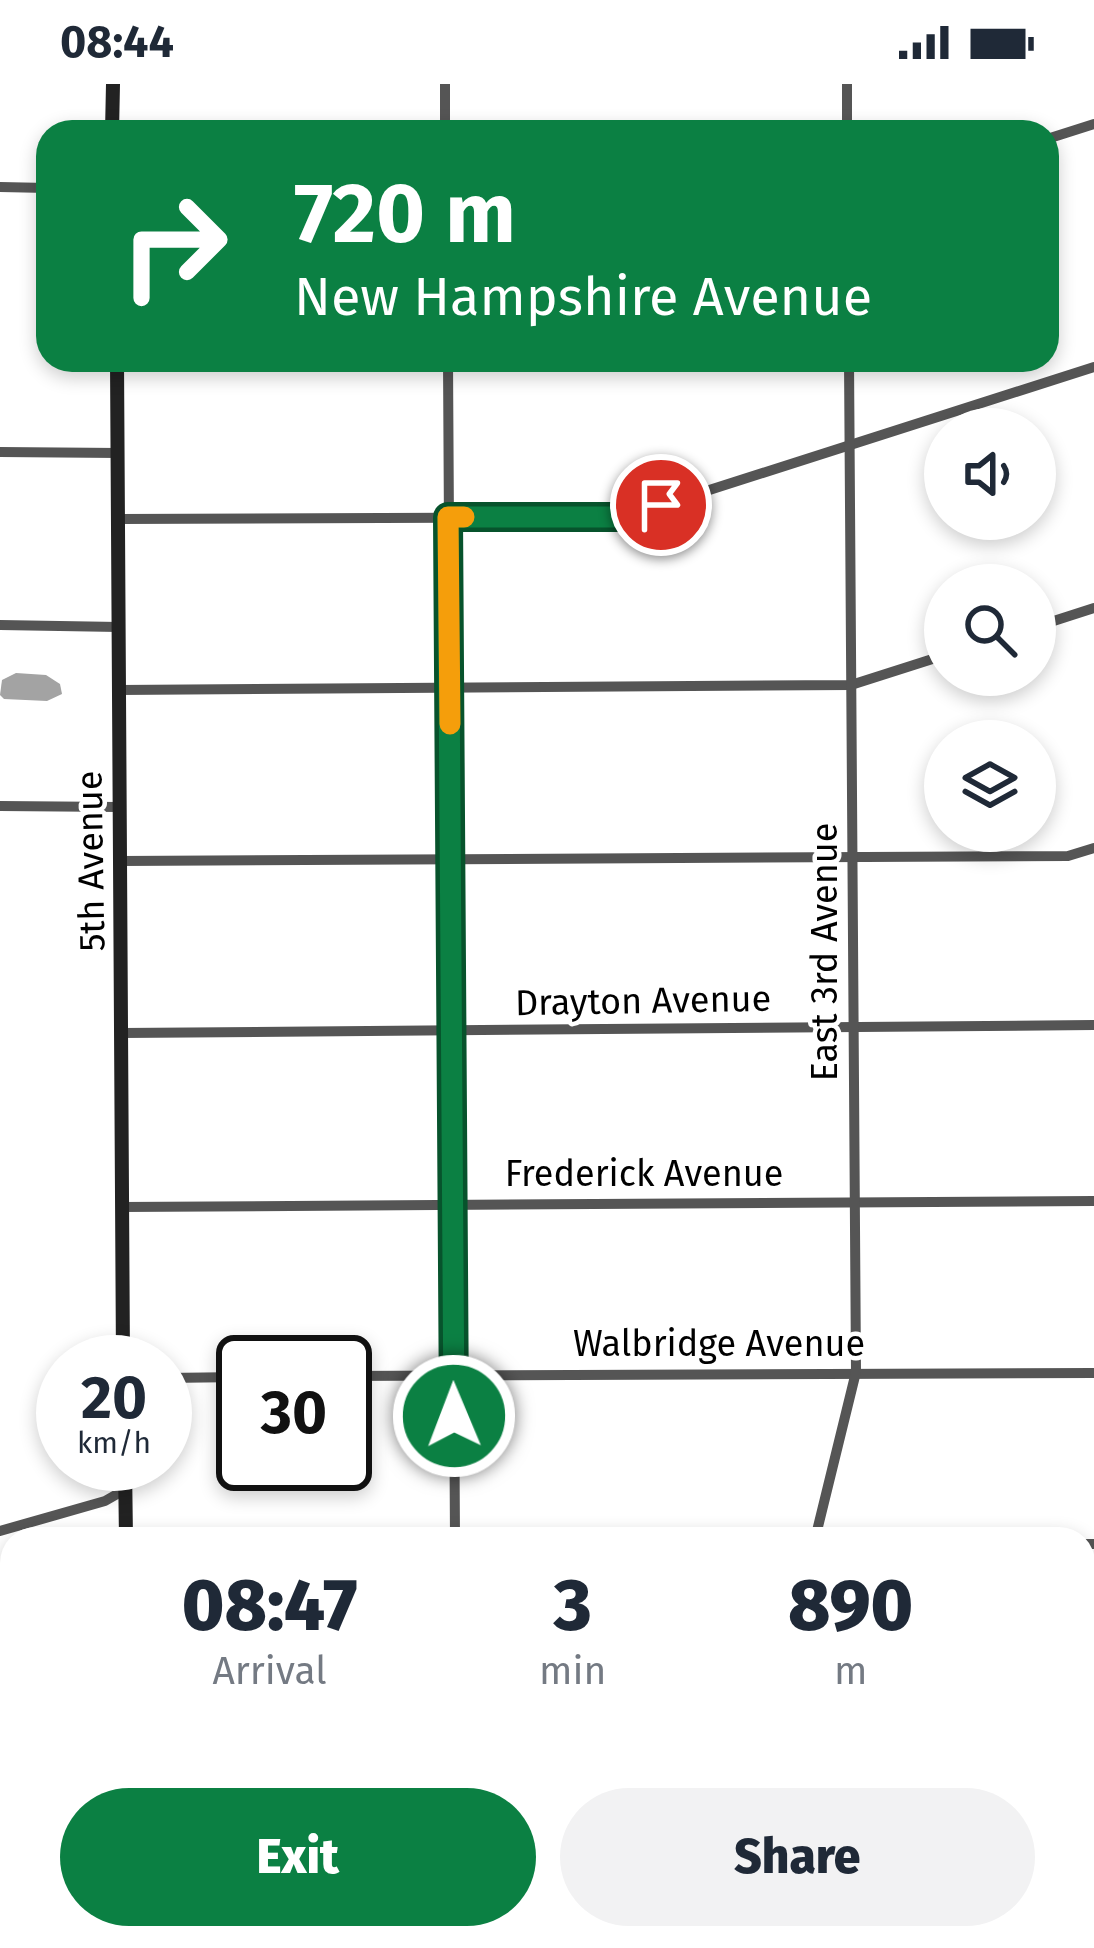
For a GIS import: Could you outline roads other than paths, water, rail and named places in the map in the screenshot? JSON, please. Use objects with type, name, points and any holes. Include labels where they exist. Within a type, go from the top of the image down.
[{"type":"main road","points":[[112,120],[113,84]]},
{"type":"main road","name":"5th Avenue","points":[[117,372],[123,1335]]},
{"type":"main road","points":[[126,1491],[126,1527]]},
{"type":"street","points":[[445,84],[445,120]]},
{"type":"street","points":[[847,84],[848,120]]},
{"type":"street","points":[[1059,135],[1094,124]]},
{"type":"street","points":[[0,187],[36,188]]},
{"type":"street","points":[[120,519],[625,517],[1094,367]]},
{"type":"street","points":[[448,372],[455,1527]]},
{"type":"street","name":"East 3rd Avenue","points":[[818,1527],[856,1372],[849,372]]},
{"type":"street","points":[[0,452],[119,453]]},
{"type":"street","points":[[1056,620],[1094,608]]},
{"type":"street","points":[[0,625],[119,627]]},
{"type":"street","points":[[119,690],[851,685],[924,662]]},
{"type":"street","points":[[0,806],[119,807]]},
{"type":"street","points":[[121,861],[1068,856],[1094,848]]},
{"type":"street","name":"Drayton Avenue","points":[[122,1033],[1094,1024]]},
{"type":"street","name":"Frederick Avenue","points":[[122,1207],[1094,1201]]},
{"type":"street","name":"Walbridge Avenue","points":[[372,1376],[1094,1373]]},
{"type":"street","points":[[17,1527],[105,1501],[122,1491]]}]
